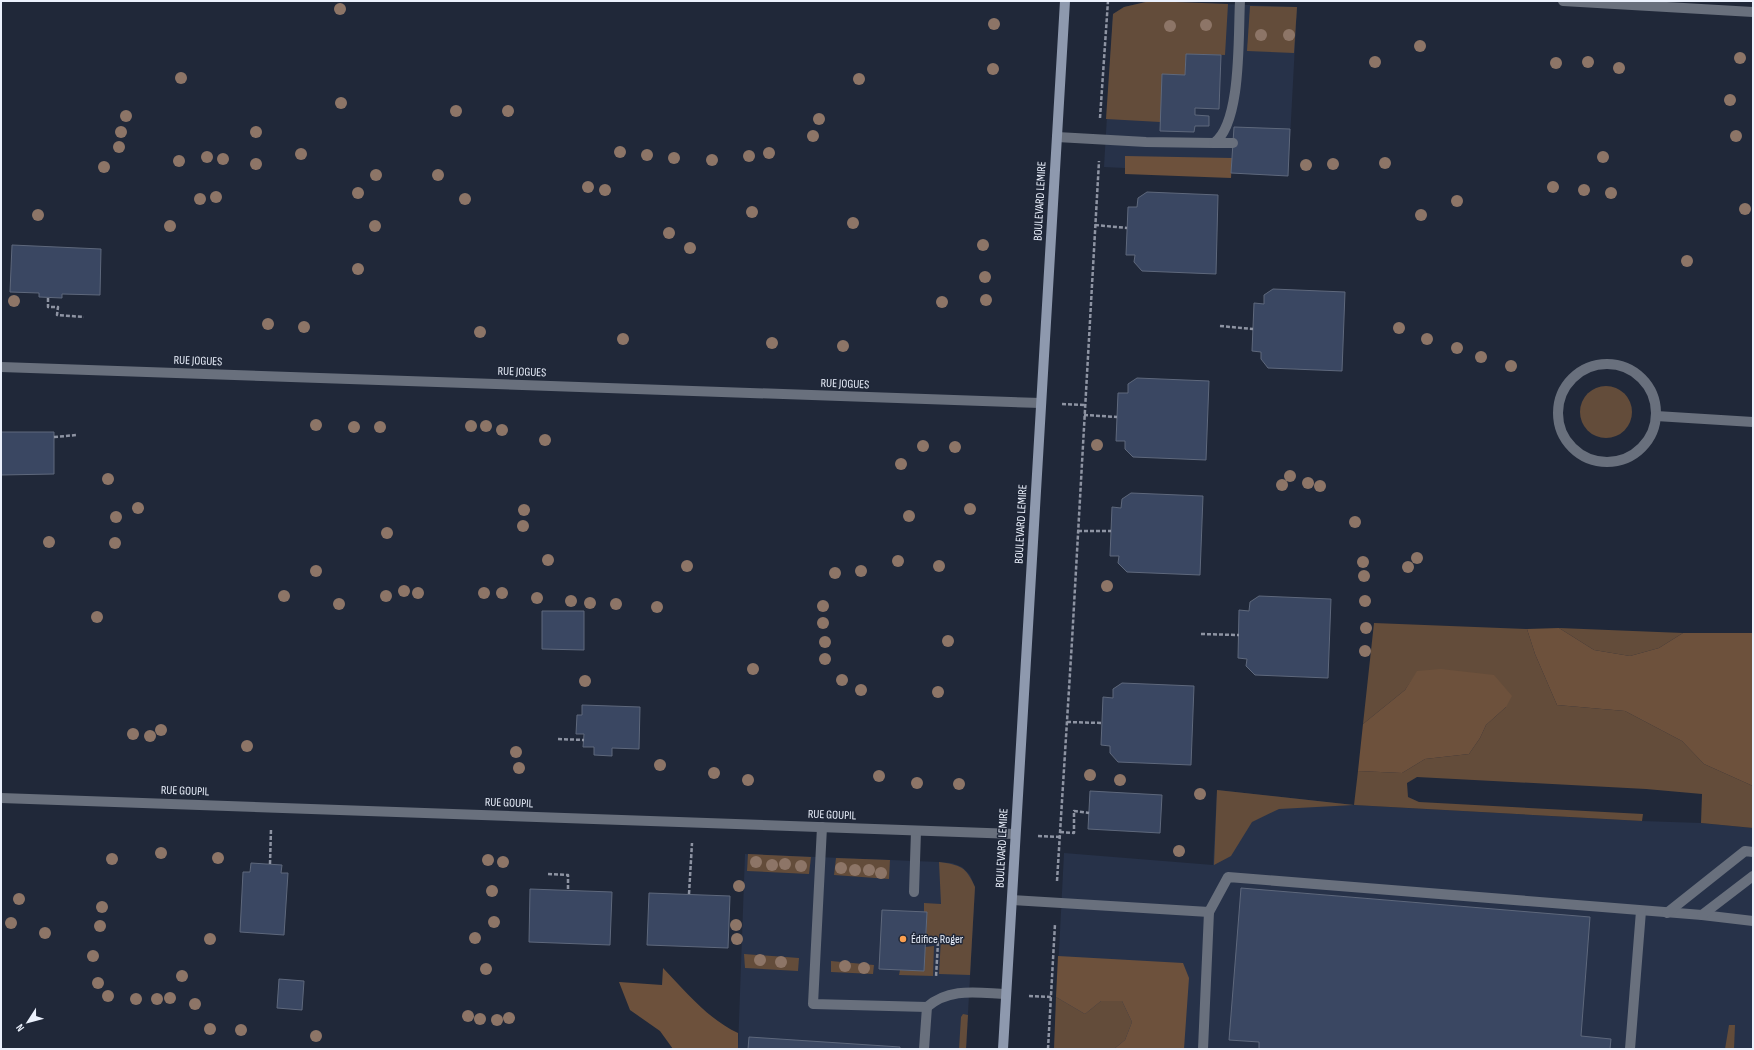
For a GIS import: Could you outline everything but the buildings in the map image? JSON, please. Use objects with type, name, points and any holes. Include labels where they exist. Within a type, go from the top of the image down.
[{"type":"main road","name":"BOULEVARD LEMIRE","points":[[1003,1049],[1065,1]]},
{"type":"street","points":[[1214,143],[1220,138],[1232,112],[1236,88],[1240,1]]},
{"type":"street","points":[[1563,1],[1753,12]]},
{"type":"street","points":[[1057,137],[1146,142],[1233,142]]},
{"type":"street","points":[[1604,365],[1620,366],[1635,373],[1646,384],[1653,399],[1656,416],[1653,430],[1645,444],[1633,455],[1618,461],[1602,462],[1586,458],[1573,448],[1563,435],[1558,420],[1559,403],[1564,389],[1575,376],[1588,368],[1604,365]]},
{"type":"street","name":"RUE JOGUES","points":[[1,367],[1041,403]]},
{"type":"street","points":[[1656,416],[1753,422]]},
{"type":"street","name":"RUE GOUPIL","points":[[1,798],[1015,834]]},
{"type":"street","points":[[822,827],[813,1004],[927,1007],[939,998],[956,992],[1006,994]]},
{"type":"street","points":[[914,892],[916,831]]},
{"type":"street","points":[[1667,913],[1745,851],[1753,852]]},
{"type":"street","points":[[1702,915],[1753,876]]},
{"type":"street","points":[[1203,1049],[1210,912],[1228,877],[1702,915],[1753,921]]},
{"type":"street","points":[[1012,900],[1210,912]]},
{"type":"street","points":[[1630,1049],[1641,910]]},
{"type":"street","points":[[924,1049],[927,1007]]},
{"type":"path","points":[[1100,119],[1108,1]]},
{"type":"path","points":[[1057,873],[1099,155]]},
{"type":"path","points":[[1095,225],[1127,228]]},
{"type":"path","points":[[48,298],[48,307],[58,307],[57,315],[84,316]]},
{"type":"path","points":[[1220,326],[1253,329]]},
{"type":"path","points":[[1084,415],[1117,417]]},
{"type":"path","points":[[54,438],[77,435]]},
{"type":"path","points":[[1077,532],[1111,532]]},
{"type":"path","points":[[1201,634],[1239,634]]},
{"type":"path","points":[[1067,722],[1102,723]]},
{"type":"path","points":[[558,739],[584,740]]},
{"type":"path","points":[[270,864],[272,808]]},
{"type":"path","points":[[1060,832],[1074,833],[1074,811],[1089,813]]},
{"type":"path","points":[[689,894],[694,823]]},
{"type":"path","points":[[548,874],[568,875],[568,891]]},
{"type":"path","points":[[926,941],[938,942],[936,973]]},
{"type":"path","points":[[1048,1049],[1053,954]]},
{"type":"shaded area","points":[[1150,1],[1297,7],[1288,176],[1104,167],[1113,14],[1124,7]]},
{"type":"shaded area","points":[[1150,1],[1228,4],[1225,55],[1186,54],[1185,75],[1160,122],[1106,119],[1113,14],[1124,7]]},
{"type":"shaded area","points":[[1250,6],[1297,7],[1294,53],[1247,51]]},
{"type":"shaded area","points":[[1125,156],[1232,158],[1231,178],[1125,174]]},
{"type":"shaded area","points":[[1601,386],[1611,386],[1621,390],[1628,397],[1632,407],[1632,417],[1628,427],[1621,434],[1611,438],[1601,438],[1591,434],[1584,427],[1580,417],[1580,407],[1584,397],[1591,390]]},
{"type":"shaded area","points":[[1374,623],[1527,629],[1535,654],[1557,705],[1625,711],[1682,741],[1704,764],[1753,786],[1753,828],[1701,823],[1702,794],[1646,789],[1417,777],[1407,783],[1408,797],[1419,802],[1643,814],[1642,821],[1354,805],[1358,771],[1402,773],[1425,759],[1469,754],[1480,738],[1486,725],[1506,707],[1418,671],[1405,690],[1363,724]]},
{"type":"shaded area","points":[[1559,628],[1683,633],[1659,648],[1630,656],[1594,650]]},
{"type":"shaded area","points":[[1559,628],[1594,650],[1630,656],[1659,648],[1683,633],[1753,633],[1753,786],[1704,764],[1682,741],[1625,711],[1557,705],[1535,654],[1527,629]]},
{"type":"shaded area","points":[[1441,669],[1494,675],[1512,696],[1506,707],[1486,725],[1480,738],[1469,754],[1425,759],[1402,773],[1358,771],[1363,724],[1405,690],[1417,671]]},
{"type":"shaded area","points":[[1217,790],[1354,805],[1701,823],[1753,828],[1753,1049],[1054,1049],[1064,853],[1213,865]]},
{"type":"shaded area","points":[[1217,790],[1354,805],[1279,809],[1252,822],[1231,856],[1214,865]]},
{"type":"shaded area","points":[[745,854],[939,862],[952,863],[962,867],[970,875],[975,887],[966,1049],[738,1049]]},
{"type":"shaded area","points":[[748,854],[811,857],[809,874],[747,871]]},
{"type":"shaded area","points":[[836,858],[890,860],[889,879],[834,875]]},
{"type":"shaded area","points":[[939,862],[952,864],[962,868],[969,875],[975,887],[970,975],[939,974],[941,938],[926,937],[927,913],[924,912],[924,903],[941,904]]},
{"type":"shaded area","points":[[934,946],[933,976],[899,975],[900,970],[924,971],[925,947]]},
{"type":"shaded area","points":[[744,954],[799,958],[798,971],[745,968]]},
{"type":"shaded area","points":[[1058,956],[1183,963],[1189,978],[1184,1049],[1114,1049],[1125,1040],[1132,1022],[1122,1001],[1101,1001],[1085,1014],[1056,997]]},
{"type":"shaded area","points":[[831,961],[874,965],[873,974],[831,972]]},
{"type":"shaded area","points":[[663,968],[707,1013],[738,1033],[738,1049],[673,1049],[660,1031],[630,1010],[619,982],[662,985]]},
{"type":"shaded area","points":[[1056,997],[1085,1014],[1101,1001],[1122,1001],[1132,1022],[1125,1040],[1114,1049],[1054,1049]]},
{"type":"shaded area","points":[[963,1014],[968,1015],[966,1049],[959,1049],[961,1017]]},
{"type":"shaded area","points":[[1729,1025],[1735,1025],[1734,1049],[1725,1049]]},
{"type":"place","name":"Édifice Roger","points":[[903,939]]}]
